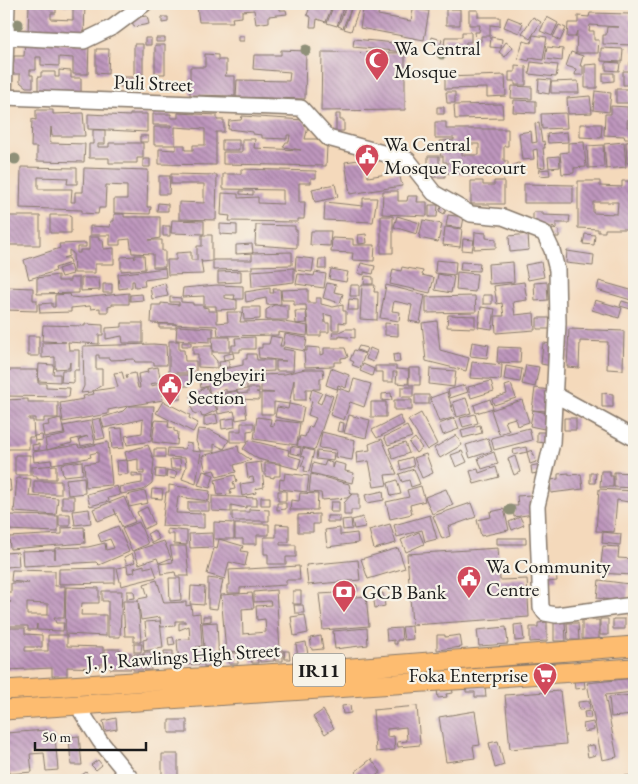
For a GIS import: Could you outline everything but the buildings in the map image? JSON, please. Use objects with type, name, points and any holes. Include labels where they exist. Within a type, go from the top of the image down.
[{"type":"main road","name":"J. J. Rawlings High Street","points":[[4,690],[313,671],[634,646]]},
{"type":"main road","name":"J. J. Rawlings High Street","points":[[4,710],[634,668]]},
{"type":"street","points":[[4,97],[8,4]]},
{"type":"street","points":[[7,37],[84,41],[113,27],[144,4]]},
{"type":"street","name":"Puli Street","points":[[4,97],[301,108],[328,138],[408,160],[434,194],[471,214],[503,217],[544,233],[552,250],[557,270],[554,394]]},
{"type":"street","points":[[634,438],[554,394],[552,443],[537,506],[541,607],[545,613],[556,615],[634,605]]},
{"type":"street","points":[[77,704],[100,741],[132,780]]},
{"type":"place","name":"Wa Central Mosque","points":[[377,81]]},
{"type":"place","name":"Wa Central Mosque Forecourt","points":[[367,177]]},
{"type":"place","name":"Jengbeyiri Section","points":[[170,406]]},
{"type":"place","name":"Wa Community Centre","points":[[469,599]]},
{"type":"place","name":"GCB Bank","points":[[344,613]]},
{"type":"place","name":"Foka Enterprise","points":[[545,696]]}]
